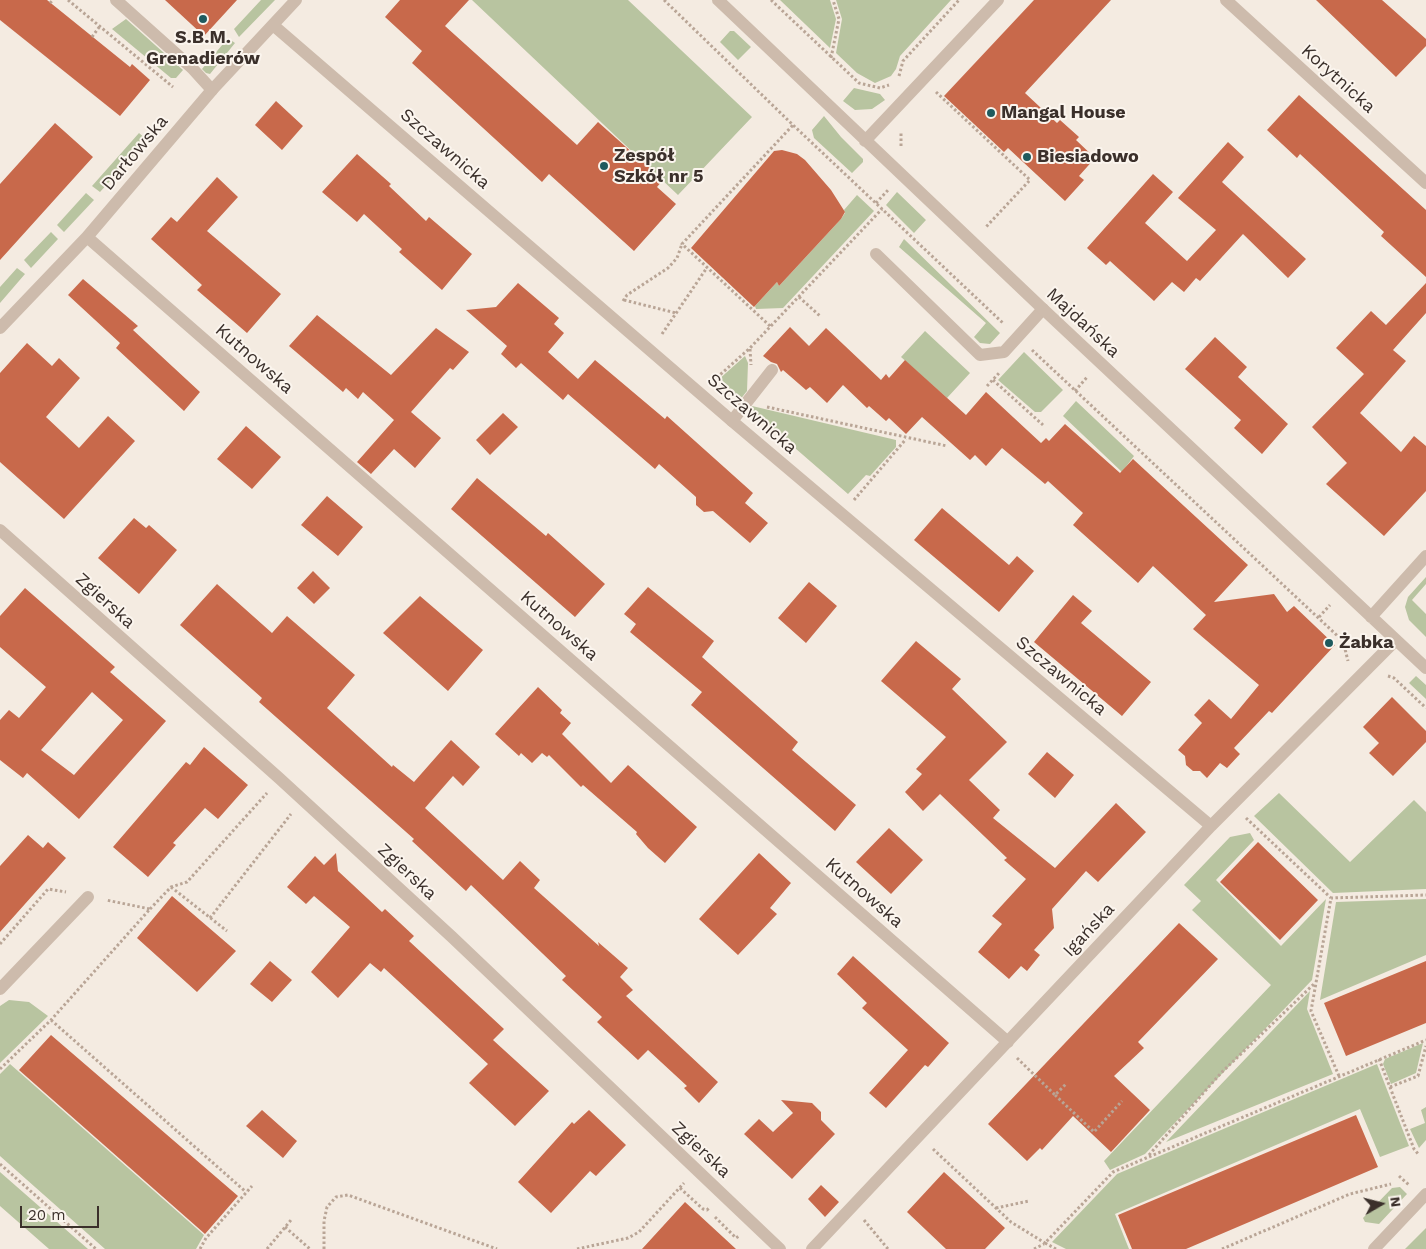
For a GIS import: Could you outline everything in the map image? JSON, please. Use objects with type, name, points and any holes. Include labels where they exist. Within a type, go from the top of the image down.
[{"type":"street","points":[[116,0],[192,68],[212,90]]},
{"type":"street","name":"Darłowska","points":[[0,328],[87,236],[212,90],[296,0]]},
{"type":"street","name":"Majdańska","points":[[718,0],[1342,592],[1426,668]]},
{"type":"street","points":[[865,141],[998,0]]},
{"type":"street","name":"Korytnicka","points":[[1226,0],[1426,183]]},
{"type":"street","name":"Szczawnicka","points":[[273,25],[732,421],[1211,826]]},
{"type":"street","name":"Kutnowska","points":[[87,236],[1008,1042]]},
{"type":"street","points":[[876,254],[980,355],[1004,352],[1043,309]]},
{"type":"street","points":[[732,421],[772,370]]},
{"type":"street","name":"Zgierska","points":[[0,530],[279,778],[452,937],[780,1249]]},
{"type":"street","points":[[1371,617],[1426,556]]},
{"type":"street","name":"Igańska","points":[[812,1249],[1211,826],[1396,640]]},
{"type":"street","points":[[0,989],[88,896]]},
{"type":"street","points":[[1374,1249],[1426,1194]]},
{"type":"path","points":[[68,0],[173,87]]},
{"type":"path","points":[[771,0],[831,59],[859,83],[880,88],[887,86],[899,76],[903,61],[959,0]]},
{"type":"path","points":[[831,59],[839,19],[833,0]]},
{"type":"path","points":[[92,36],[100,26]]},
{"type":"path","points":[[935,92],[1030,180],[983,230]]},
{"type":"path","points":[[676,313],[623,302],[627,295],[668,268],[677,258],[682,244],[793,125]]},
{"type":"path","points":[[713,382],[750,348],[882,209]]},
{"type":"path","points":[[682,244],[706,269],[770,326]]},
{"type":"path","points":[[659,338],[706,269]]},
{"type":"path","points":[[799,297],[820,316]]},
{"type":"path","points":[[1075,391],[1090,374]]},
{"type":"path","points":[[993,380],[1043,425]]},
{"type":"path","points":[[746,402],[947,446]]},
{"type":"path","points":[[852,502],[906,438]]},
{"type":"path","points":[[1319,617],[1342,592]]},
{"type":"path","points":[[1385,675],[1394,678],[1426,708]]},
{"type":"path","points":[[0,1069],[51,1020],[150,908],[171,887],[187,882],[279,778]]},
{"type":"path","points":[[210,918],[292,814]]},
{"type":"path","points":[[1244,815],[1331,898],[1426,896]]},
{"type":"path","points":[[171,887],[226,930]]},
{"type":"path","points":[[0,944],[48,889],[150,908]]},
{"type":"path","points":[[1331,898],[1311,1011],[1339,1076]]},
{"type":"path","points":[[1147,1157],[1221,1073],[1315,983]]},
{"type":"path","points":[[51,1020],[246,1192]]},
{"type":"path","points":[[1041,1249],[1113,1172],[1426,1040]]},
{"type":"path","points":[[1390,1087],[1418,1076],[1426,1046]]},
{"type":"path","points":[[1016,1058],[1094,1132],[1122,1101]]},
{"type":"path","points":[[1379,1059],[1414,1149],[1420,1154]]},
{"type":"path","points":[[1055,1095],[1066,1084]]},
{"type":"path","points":[[931,1147],[1011,1222],[1056,1249]]},
{"type":"path","points":[[0,1164],[96,1249]]},
{"type":"path","points":[[577,1249],[634,1235],[697,1170]]},
{"type":"path","points":[[1222,1249],[1350,1194],[1391,1184]]},
{"type":"path","points":[[200,1249],[206,1238],[252,1186]]},
{"type":"path","points":[[680,1188],[703,1209],[707,1210],[714,1202]]},
{"type":"path","points":[[324,1249],[324,1221],[327,1207],[336,1197],[348,1195],[497,1249]]},
{"type":"path","points":[[996,1208],[1029,1202]]},
{"type":"path","points":[[863,1219],[888,1249]]},
{"type":"path","points":[[267,1249],[291,1220]]},
{"type":"path","points":[[285,1227],[310,1249]]},
{"type":"path","points":[[1034,1249],[1045,1244]]},
{"type":"green space","points":[[261,0],[275,0],[239,37],[234,29]]},
{"type":"green space","points":[[472,0],[628,0],[752,117],[678,195]]},
{"type":"green space","points":[[780,0],[830,0],[836,19],[830,48]]},
{"type":"green space","points":[[836,0],[951,0],[900,56],[896,69],[891,76],[875,83],[857,73],[836,53],[842,19]]},
{"type":"green space","points":[[126,19],[183,70],[176,78],[171,78],[112,29]]},
{"type":"green space","points":[[730,31],[734,31],[751,47],[738,60],[720,42]]},
{"type":"green space","points":[[228,38],[235,43],[210,74],[206,73],[202,69]]},
{"type":"green space","points":[[854,88],[880,94],[885,100],[872,109],[855,110],[843,101]]},
{"type":"green space","points":[[824,116],[841,137],[863,159],[863,162],[852,173],[814,138],[812,130]]},
{"type":"green space","points":[[139,133],[147,140],[100,192],[92,186]]},
{"type":"green space","points":[[897,192],[926,220],[914,233],[886,205]]},
{"type":"green space","points":[[86,193],[94,200],[64,232],[57,225]]},
{"type":"green space","points":[[857,195],[874,211],[783,308],[756,309],[755,306],[777,282],[779,286],[841,219],[845,213],[844,210]]},
{"type":"green space","points":[[51,232],[58,239],[31,268],[24,260]]},
{"type":"green space","points":[[904,239],[1000,333],[990,344],[980,343],[974,337],[986,323],[899,247]]},
{"type":"green space","points":[[17,268],[25,274],[0,303],[0,287]]},
{"type":"green space","points":[[925,331],[970,373],[947,398],[901,357]]},
{"type":"green space","points":[[1024,352],[1063,390],[1041,412],[1035,412],[998,380]]},
{"type":"green space","points":[[745,356],[748,363],[747,391],[739,401],[717,381]]},
{"type":"green space","points":[[1076,401],[1134,456],[1122,472],[1063,416]]},
{"type":"green space","points":[[752,406],[896,440],[896,447],[870,476],[866,475],[848,494],[750,409]]},
{"type":"green space","points":[[1426,577],[1426,584],[1412,600],[1426,614],[1426,637],[1409,620],[1405,607],[1408,597]]},
{"type":"green space","points":[[1416,676],[1426,685],[1426,699],[1409,683]]},
{"type":"green space","points":[[1279,793],[1350,862],[1414,800],[1426,812],[1426,889],[1333,893],[1254,816]]},
{"type":"green space","points":[[1250,833],[1254,840],[1216,880],[1281,946],[1326,899],[1312,980],[1145,1154],[1110,1170],[1104,1161],[1271,985],[1192,910],[1201,901],[1184,885],[1230,837]]},
{"type":"green space","points":[[1426,899],[1426,955],[1320,1000],[1336,902]]},
{"type":"green space","points":[[1310,991],[1307,1009],[1333,1074],[1166,1142]]},
{"type":"green space","points":[[9,1000],[29,1002],[48,1016],[0,1063],[0,1006]]},
{"type":"green space","points":[[1423,1043],[1416,1073],[1391,1084],[1383,1064],[1385,1059]]},
{"type":"green space","points":[[10,1064],[204,1235],[196,1249],[105,1249],[0,1156],[0,1074]]},
{"type":"green space","points":[[1377,1064],[1409,1146],[1380,1157],[1360,1109],[1115,1214],[1129,1249],[1066,1249],[1052,1242],[1117,1174]]},
{"type":"green space","points":[[1426,1107],[1426,1140],[1419,1148],[1410,1129],[1425,1123],[1421,1110]]},
{"type":"green space","points":[[0,1172],[88,1249],[49,1249],[0,1206]]},
{"type":"green space","points":[[1400,1187],[1407,1194],[1379,1224],[1365,1222],[1363,1218],[1392,1188]]},
{"type":"green space","points":[[1426,1228],[1426,1249],[1405,1249]]},
{"type":"building","points":[[0,0],[47,0],[130,67],[132,64],[150,80],[120,116],[0,20]]},
{"type":"building","name":"S.B.M. Grenadierów","points":[[165,0],[237,0],[204,36]]},
{"type":"building","points":[[400,0],[469,0],[445,26],[577,145],[598,122],[663,180],[657,187],[676,204],[634,251],[549,174],[542,182],[412,63],[422,51],[385,17]]},
{"type":"building","points":[[1034,0],[1111,0],[1025,93],[1057,123],[1060,120],[1079,137],[1076,140],[1095,158],[1079,176],[1084,180],[1065,201],[1008,148],[1004,152],[944,96]]},
{"type":"building","points":[[1316,0],[1382,0],[1426,39],[1426,46],[1396,77]]},
{"type":"building","points":[[1299,95],[1426,210],[1426,277],[1381,236],[1384,232],[1300,154],[1297,158],[1267,130]]},
{"type":"building","points":[[276,101],[303,126],[282,150],[255,125]]},
{"type":"building","points":[[55,123],[93,157],[0,260],[0,184]]},
{"type":"building","points":[[1228,142],[1244,157],[1222,182],[1306,259],[1288,278],[1243,234],[1200,281],[1196,278],[1184,292],[1172,282],[1154,301],[1110,261],[1106,265],[1087,248],[1153,174],[1173,192],[1145,223],[1187,261],[1216,230],[1178,198]]},
{"type":"building","points":[[782,150],[797,154],[805,160],[831,190],[845,212],[841,219],[779,286],[777,282],[754,307],[691,248],[774,151]]},
{"type":"building","points":[[357,154],[391,184],[389,186],[426,221],[429,217],[472,254],[442,290],[399,252],[402,249],[364,214],[357,222],[322,192]]},
{"type":"building","points":[[217,177],[238,197],[207,231],[281,294],[247,333],[197,290],[202,285],[151,239],[171,217],[177,222]]},
{"type":"building","points":[[83,279],[138,326],[133,330],[200,392],[184,411],[116,348],[120,343],[68,295]]},
{"type":"building","points":[[518,283],[559,318],[554,324],[564,333],[548,352],[578,379],[595,360],[665,419],[667,416],[753,493],[745,503],[768,523],[750,543],[713,511],[704,512],[696,505],[696,497],[659,464],[655,469],[568,394],[563,400],[521,363],[516,368],[501,354],[507,346],[466,310],[496,307]]},
{"type":"building","points":[[1426,283],[1426,313],[1393,350],[1406,361],[1360,413],[1401,452],[1414,436],[1426,446],[1426,491],[1384,536],[1326,484],[1347,463],[1312,427],[1364,374],[1336,348],[1371,311],[1386,325]]},
{"type":"building","points":[[317,315],[391,375],[436,328],[469,352],[453,370],[450,368],[411,412],[441,438],[415,468],[394,449],[371,474],[357,462],[394,420],[363,392],[358,399],[346,388],[343,392],[289,346]]},
{"type":"building","points":[[790,327],[809,346],[826,328],[881,380],[886,374],[889,378],[905,360],[966,415],[986,392],[1041,443],[1046,438],[1049,441],[1065,424],[1120,473],[1133,459],[1248,565],[1214,602],[1274,594],[1287,612],[1294,606],[1335,645],[1272,713],[1269,711],[1234,748],[1240,754],[1227,768],[1220,763],[1207,778],[1200,771],[1193,771],[1186,765],[1185,756],[1178,750],[1202,723],[1194,715],[1209,699],[1231,719],[1259,685],[1193,629],[1206,615],[1153,566],[1138,583],[1073,525],[1083,513],[1048,481],[1045,484],[1002,448],[986,466],[975,455],[970,460],[922,417],[906,434],[889,418],[886,421],[869,406],[867,408],[843,385],[827,403],[810,387],[806,390],[783,370],[781,372],[777,364],[763,356]]},
{"type":"building","points":[[1215,337],[1247,367],[1238,377],[1288,424],[1262,454],[1234,428],[1241,420],[1185,369]]},
{"type":"building","points":[[27,343],[52,366],[59,358],[80,378],[46,417],[79,448],[108,416],[135,441],[64,519],[0,462],[0,373]]},
{"type":"building","points":[[503,413],[518,427],[490,455],[476,440]]},
{"type":"building","points":[[246,426],[281,457],[252,489],[217,459]]},
{"type":"building","points":[[477,478],[546,536],[548,533],[605,584],[575,617],[451,509]]},
{"type":"building","points":[[327,496],[363,527],[338,556],[301,525]]},
{"type":"building","points":[[942,508],[1009,565],[1017,556],[1034,571],[999,612],[914,540]]},
{"type":"building","points":[[134,518],[146,528],[149,525],[177,550],[139,594],[98,558]]},
{"type":"building","points":[[313,571],[330,588],[314,604],[297,588]]},
{"type":"building","points":[[809,582],[837,606],[806,643],[778,618]]},
{"type":"building","points":[[217,584],[272,633],[287,616],[355,675],[327,708],[392,767],[393,765],[414,782],[451,740],[480,767],[463,786],[453,776],[425,808],[503,880],[520,861],[540,880],[534,888],[599,946],[598,942],[628,968],[620,977],[633,990],[626,996],[718,1082],[699,1103],[684,1088],[687,1086],[648,1050],[638,1060],[597,1022],[602,1017],[562,980],[566,976],[471,885],[466,891],[412,841],[414,839],[259,702],[262,698],[180,625]]},
{"type":"building","points":[[648,587],[714,641],[702,657],[798,742],[792,750],[856,805],[835,831],[691,705],[702,692],[630,632],[636,624],[624,614]]},
{"type":"building","points":[[25,588],[115,667],[110,672],[166,721],[79,819],[27,773],[23,778],[0,760],[0,720],[9,710],[19,718],[46,687],[0,647],[0,616]],"holes":[[[92,692],[123,720],[74,775],[41,750]]]},
{"type":"building","points":[[1073,595],[1092,611],[1081,623],[1151,682],[1122,716],[1034,642]]},
{"type":"building","points":[[420,596],[483,650],[448,691],[383,633]]},
{"type":"building","points":[[916,641],[961,679],[952,689],[1007,742],[969,780],[1000,810],[993,818],[1055,868],[1116,803],[1146,832],[1098,882],[1086,871],[1052,909],[1054,928],[1034,950],[1040,955],[1027,971],[1021,966],[1009,979],[978,952],[1002,924],[992,916],[1026,879],[1004,860],[1007,858],[940,794],[923,811],[905,792],[922,774],[916,769],[946,737],[881,681]]},
{"type":"building","points":[[538,687],[562,710],[560,713],[571,723],[562,734],[611,783],[628,765],[697,827],[665,863],[648,848],[636,834],[637,832],[583,785],[581,787],[549,755],[547,757],[542,753],[532,763],[521,753],[519,756],[495,734]]},
{"type":"building","points":[[1392,697],[1426,731],[1426,742],[1393,776],[1369,753],[1379,743],[1363,727]]},
{"type":"building","points":[[204,747],[248,785],[218,819],[205,808],[173,843],[176,845],[148,877],[113,847],[186,762],[190,765]]},
{"type":"building","points":[[1047,752],[1074,775],[1055,798],[1028,774]]},
{"type":"building","points":[[889,828],[923,860],[891,894],[856,862]]},
{"type":"building","points":[[28,835],[43,848],[48,842],[66,858],[0,932],[0,866]]},
{"type":"building","points":[[1258,842],[1318,900],[1280,940],[1220,882]]},
{"type":"building","points":[[336,853],[338,871],[382,912],[385,909],[414,936],[409,941],[504,1029],[493,1040],[549,1091],[515,1126],[469,1083],[488,1064],[384,968],[381,972],[370,963],[338,998],[311,972],[350,927],[314,896],[306,904],[287,887],[315,856],[324,865]]},
{"type":"building","points":[[759,853],[791,883],[770,908],[777,914],[738,955],[699,919]]},
{"type":"building","points":[[172,896],[236,951],[197,992],[137,938]]},
{"type":"building","points":[[1179,923],[1218,959],[1138,1042],[1144,1048],[1114,1076],[1150,1110],[1111,1152],[1073,1116],[1042,1150],[1040,1148],[1027,1161],[988,1124]]},
{"type":"building","points":[[853,956],[949,1043],[928,1067],[925,1065],[886,1108],[869,1093],[908,1050],[862,1008],[867,1003],[837,974]]},
{"type":"building","points":[[270,961],[292,980],[272,1002],[250,984]]},
{"type":"building","points":[[1426,961],[1426,1023],[1346,1056],[1324,1003]]},
{"type":"building","points":[[51,1035],[238,1196],[205,1234],[19,1070]]},
{"type":"building","points":[[781,1100],[812,1103],[821,1112],[821,1120],[835,1134],[792,1179],[744,1134],[759,1119],[773,1132],[793,1113]]},
{"type":"building","points":[[262,1110],[297,1141],[283,1158],[246,1126]]},
{"type":"building","points":[[589,1110],[626,1145],[596,1176],[590,1171],[551,1213],[518,1182],[572,1122],[574,1124]]},
{"type":"building","points":[[1356,1115],[1378,1167],[1186,1249],[1132,1249],[1118,1215]]},
{"type":"building","points":[[944,1172],[1005,1228],[985,1249],[946,1249],[907,1212]]},
{"type":"building","points":[[821,1185],[839,1202],[825,1217],[808,1199]]},
{"type":"building","points":[[685,1202],[736,1249],[642,1249]]},
{"type":"place","name":"S.B.M. Grenadierów","points":[[203,19]]},
{"type":"place","name":"Mangal House","points":[[991,113]]},
{"type":"place","name":"Biesiadowo","points":[[1027,157]]},
{"type":"place","name":"Zespół Szkół nr 5","points":[[604,166]]},
{"type":"place","name":"Żabka","points":[[1329,643]]}]
